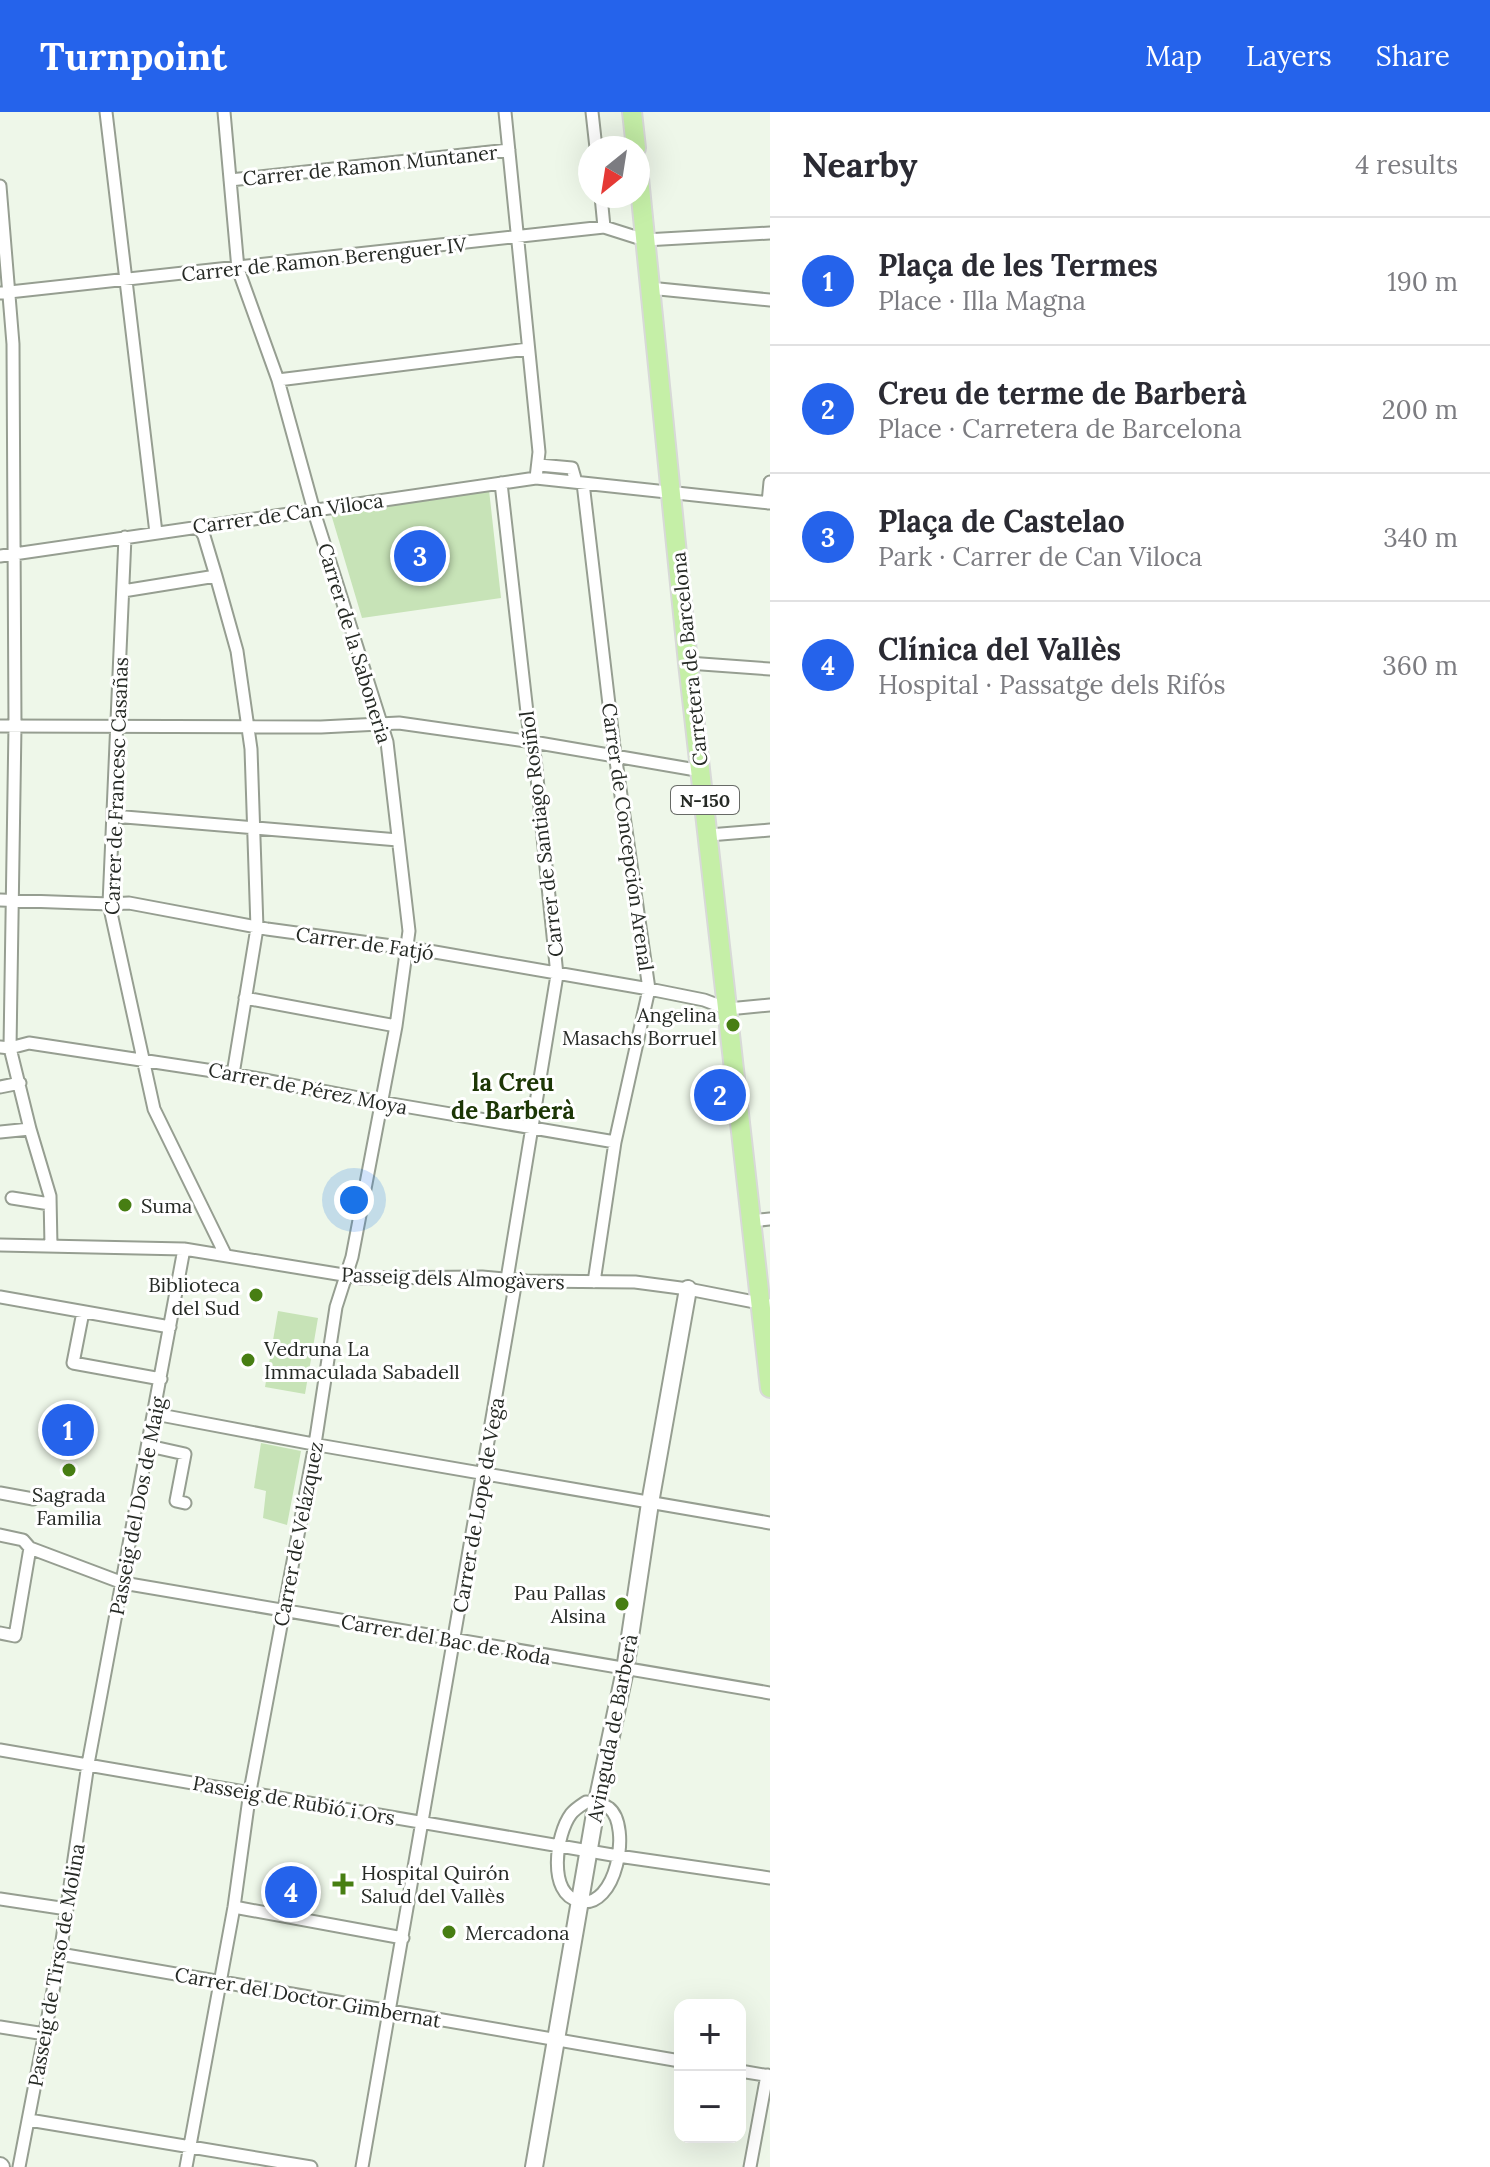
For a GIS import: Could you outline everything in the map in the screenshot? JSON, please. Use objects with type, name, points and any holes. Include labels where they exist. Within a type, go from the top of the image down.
[{"type":"main road","points":[[632,112],[635,136]]},
{"type":"main road","name":"Carretera de Barcelona","points":[[642,208],[688,663],[728,1009],[761,1220],[770,1388]]},
{"type":"street","points":[[106,112],[156,533]]},
{"type":"street","name":"Carrer de la Saboneria","points":[[224,112],[238,269],[278,380],[314,509],[387,742],[409,931],[396,1026],[352,1257],[344,1277]]},
{"type":"street","points":[[505,112],[539,452],[536,478]]},
{"type":"street","points":[[592,112],[595,136]]},
{"type":"street","name":"Carrer de Ramon Muntaner","points":[[230,180],[509,150]]},
{"type":"street","points":[[0,186],[5,293],[13,344],[15,726],[6,900],[5,1048],[20,1083],[50,1196],[51,1246]]},
{"type":"street","points":[[602,208],[604,227]]},
{"type":"street","name":"Carrer de Ramon Berenguer IV","points":[[5,293],[604,227],[645,240]]},
{"type":"street","points":[[645,240],[770,233]]},
{"type":"street","points":[[649,288],[770,300]]},
{"type":"street","points":[[278,380],[528,349]]},
{"type":"street","name":"Carrer de Can Viloca","points":[[539,465],[572,468],[580,483]]},
{"type":"street","name":"Carrer de Can Viloca","points":[[0,556],[536,478],[769,503]]},
{"type":"street","points":[[769,503],[770,482]]},
{"type":"street","name":"Carrer de Santiago Rosiñol","points":[[501,483],[529,730],[533,742],[557,975],[511,1280]]},
{"type":"street","name":"Carrer de Concepción Arenal","points":[[580,483],[649,989],[615,1142],[594,1282]]},
{"type":"street","points":[[198,526],[204,536],[237,651],[251,749],[257,928],[233,1074]]},
{"type":"street","name":"Carrer de Francesc Casañas","points":[[125,537],[109,904],[154,1109],[225,1254]]},
{"type":"street","points":[[123,591],[216,576]]},
{"type":"street","points":[[688,663],[770,669]]},
{"type":"street","points":[[0,726],[246,727],[399,723],[702,771]]},
{"type":"street","points":[[113,816],[398,840]]},
{"type":"street","points":[[709,835],[770,830]]},
{"type":"street","name":"Carrer de Fatjó","points":[[6,900],[129,903],[257,928],[407,948],[649,989],[704,1000],[728,1009]]},
{"type":"street","points":[[245,998],[396,1026]]},
{"type":"street","points":[[728,1009],[770,1005]]},
{"type":"street","name":"Carrer de Pérez Moya","points":[[5,1048],[29,1043],[144,1059],[615,1142]]},
{"type":"street","points":[[0,1087],[20,1083]]},
{"type":"street","points":[[0,1132],[30,1129]]},
{"type":"street","points":[[12,1198],[50,1204]]},
{"type":"street","name":"Passeig dels Almogàvers","points":[[0,1245],[184,1249],[344,1277],[635,1282],[766,1304]]},
{"type":"street","name":"Passeig del Dos de Maig","points":[[88,1764],[184,1249]]},
{"type":"street","name":"Carrer de Velázquez","points":[[186,2167],[234,1907],[250,1791],[315,1444],[336,1307],[344,1277]]},
{"type":"street","name":"Carrer de Lope de Vega","points":[[362,2167],[484,1472],[511,1280]]},
{"type":"street","name":"Avinguda de Barberà","points":[[534,2167],[588,1851],[625,1670],[650,1503],[688,1289]]},
{"type":"street","points":[[0,1297],[170,1327]]},
{"type":"street","points":[[83,1312],[73,1363],[161,1379]]},
{"type":"street","points":[[155,1414],[770,1523]]},
{"type":"street","points":[[149,1446],[185,1454],[176,1501],[185,1503]]},
{"type":"street","points":[[0,1493],[33,1499]]},
{"type":"street","name":"Carrer del Bac de Roda","points":[[0,1535],[23,1540],[30,1548],[123,1583],[770,1693]]},
{"type":"street","points":[[0,1633],[15,1636],[30,1548]]},
{"type":"street","name":"Passeig de Rubió i Ors","points":[[0,1750],[618,1856],[770,1878]]},
{"type":"street","name":"Passeig de Tirso de Molina","points":[[0,2166],[20,2166],[60,1954],[88,1764]]},
{"type":"street","points":[[586,1802],[597,1802],[610,1808],[619,1827],[618,1856],[606,1892],[591,1902],[580,1902],[569,1897],[560,1888],[557,1878],[560,1846],[567,1820],[573,1811],[586,1802]]},
{"type":"street","points":[[0,1899],[67,1909]]},
{"type":"street","points":[[234,1907],[403,1938]]},
{"type":"street","name":"Carrer del Doctor Gimbernat","points":[[60,1954],[674,2060]]},
{"type":"street","points":[[0,2027],[45,2034]]},
{"type":"street","points":[[746,2072],[768,2076],[750,2167]]},
{"type":"street","points":[[29,2120],[311,2167]]},
{"type":"green space","points":[[489,490],[501,598],[362,618],[331,514]]},
{"type":"green space","points":[[278,1311],[318,1318],[305,1394],[265,1387]]},
{"type":"green space","points":[[261,1443],[301,1451],[287,1525],[263,1518],[266,1491],[254,1488]]},
{"type":"place","name":"Plaça de Castelao","points":[[420,556]]},
{"type":"place","name":"Angelina Masachs Borruel","points":[[733,1025]]},
{"type":"place","name":"Creu de terme de Barberà","points":[[720,1095]]},
{"type":"place","name":"Suma","points":[[125,1205]]},
{"type":"place","name":"Biblioteca del Sud","points":[[256,1295]]},
{"type":"place","name":"Vedruna La Immaculada Sabadell","points":[[248,1360]]},
{"type":"place","name":"Plaça de les Termes","points":[[68,1430]]},
{"type":"place","name":"Sagrada Familia","points":[[69,1470]]},
{"type":"place","name":"Pau Pallas Alsina","points":[[622,1604]]},
{"type":"place","name":"Hospital Quirón Salud del Vallès","points":[[343,1884]]},
{"type":"place","name":"Clínica del Vallès","points":[[291,1892]]},
{"type":"place","name":"Mercadona","points":[[449,1932]]},
{"type":"district","name":"la Creu de Barberà","points":[[513,1096]]}]
